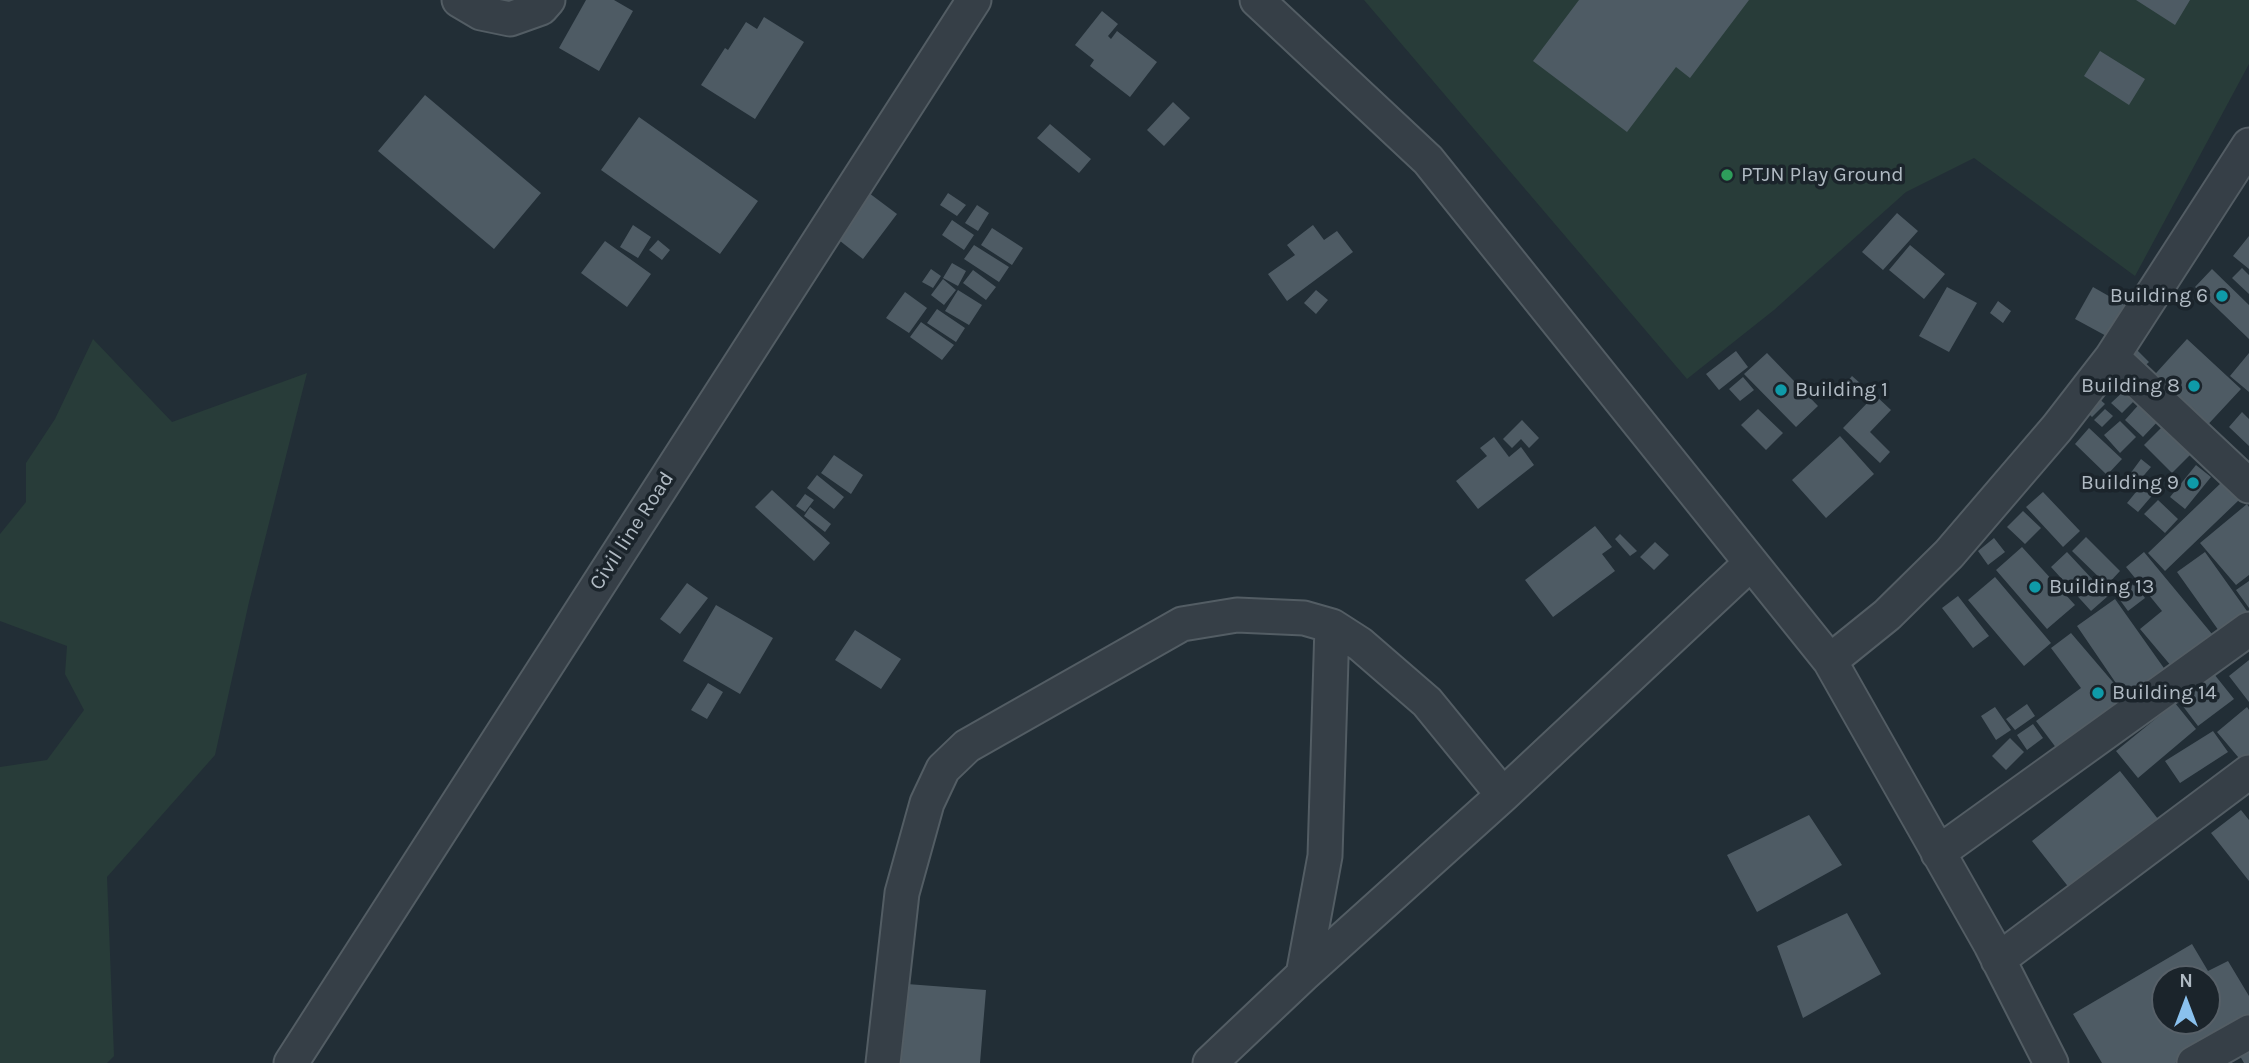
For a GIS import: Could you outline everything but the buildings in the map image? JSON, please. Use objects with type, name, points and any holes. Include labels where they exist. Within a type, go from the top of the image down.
[{"type":"street","points":[[459,0],[481,13],[509,19],[541,8],[548,0]]},
{"type":"street","name":"Civil line Road","points":[[291,1063],[974,0]]},
{"type":"street","points":[[1257,0],[1428,160],[1829,661],[1998,960],[2051,1063]]},
{"type":"street","points":[[1829,661],[1887,615],[1949,554],[2057,428],[2112,357],[2249,145]]},
{"type":"street","points":[[2112,357],[2247,480]]},
{"type":"street","points":[[1210,1063],[1751,564]]},
{"type":"street","points":[[883,1063],[902,893],[927,803],[943,769],[967,746],[1182,624],[1237,615],[1304,618],[1332,626],[1360,644],[1427,702],[1503,795]]},
{"type":"street","points":[[1303,975],[1325,856],[1332,626]]},
{"type":"street","points":[[1938,853],[2249,629]]},
{"type":"street","points":[[1998,960],[2249,772]]},
{"type":"street","points":[[2194,1063],[2249,1032]]},
{"type":"green space","name":"PTJN Play Ground","points":[[1364,0],[2249,0],[2249,64],[2135,276],[1974,158],[1906,192],[1774,310],[1687,379]]},
{"type":"green space","points":[[93,339],[172,422],[307,373],[249,602],[215,755],[107,877],[114,1056],[107,1063],[0,1063],[0,767],[47,760],[84,710],[65,674],[67,646],[0,621],[0,534],[26,502],[26,463],[55,419]]},
{"type":"place","name":"PTJN Play Ground","points":[[1727,175]]},
{"type":"place","name":"Building 6","points":[[2222,296]]},
{"type":"place","name":"Building 8","points":[[2194,386]]},
{"type":"place","name":"Building 1","points":[[1781,390]]},
{"type":"place","name":"Building 9","points":[[2193,483]]},
{"type":"place","name":"Building 13","points":[[2035,587]]},
{"type":"place","name":"Building 14","points":[[2098,693]]}]
